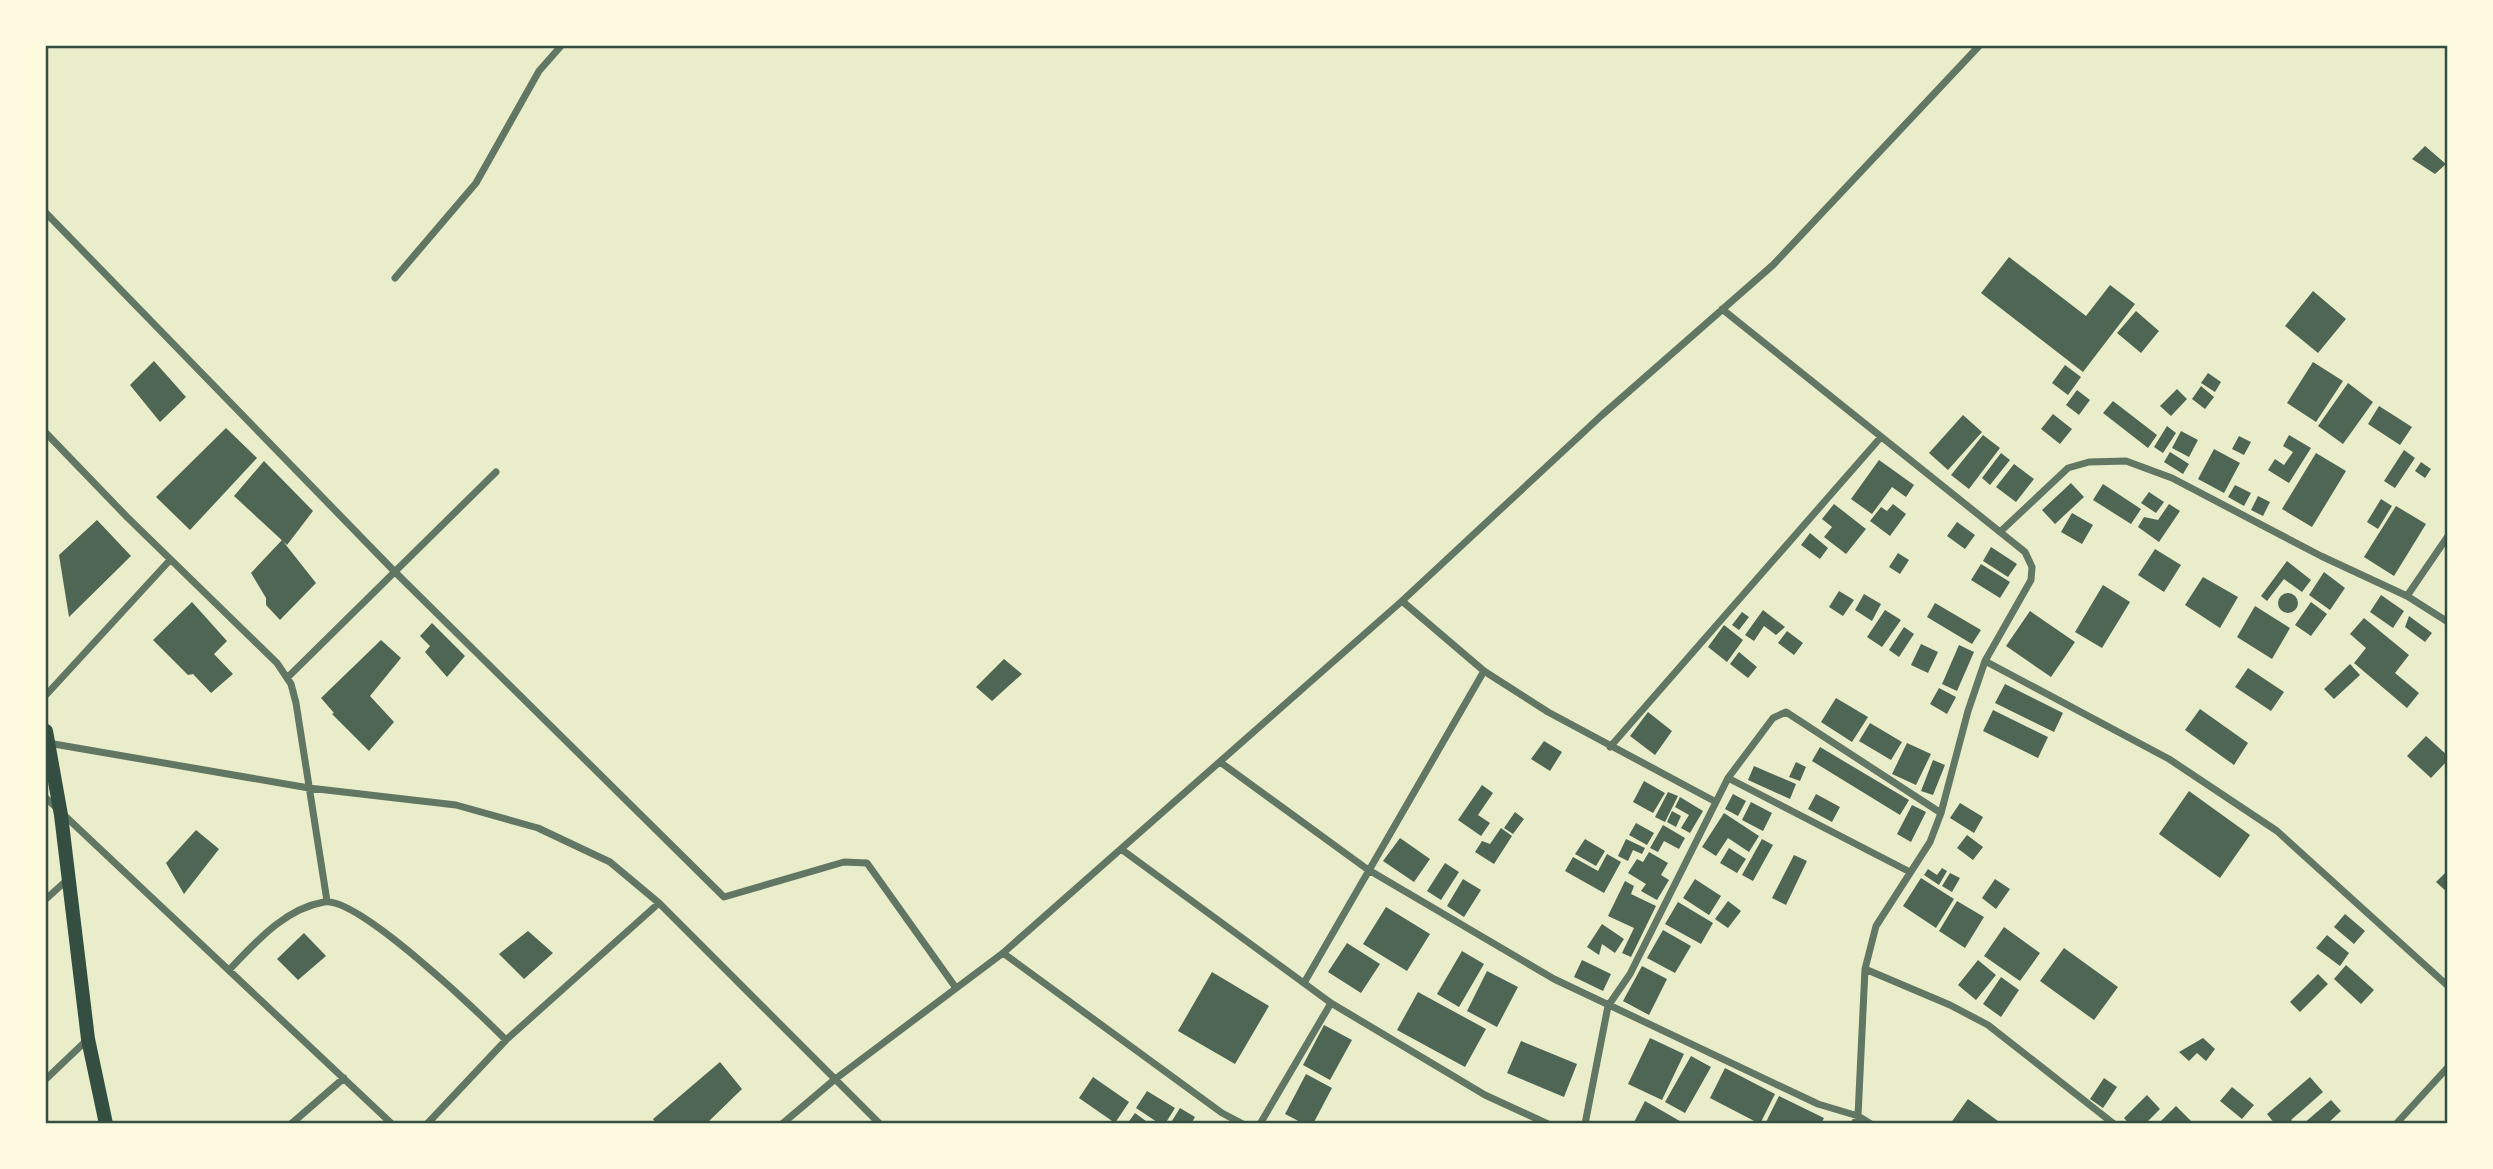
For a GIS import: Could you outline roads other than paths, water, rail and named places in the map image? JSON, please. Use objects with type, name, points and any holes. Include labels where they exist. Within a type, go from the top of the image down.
[{"type":"main road","points":[[47,737],[61,815],[88,1039],[106,1124]]},
{"type":"street","points":[[396,278],[476,183],[539,71],[561,46]]},
{"type":"street","points":[[782,1124],[834,1080],[1003,953],[1402,601],[1602,415],[1773,265],[1979,46]]},
{"type":"street","points":[[46,214],[395,572],[724,897],[844,862],[867,863],[956,988]]},
{"type":"street","points":[[1722,309],[2025,552],[2032,567],[2031,580],[1985,661],[1930,842],[1876,926],[1865,969],[1856,1120]]},
{"type":"street","points":[[46,433],[170,560],[277,663],[291,684],[327,901]]},
{"type":"street","points":[[1610,747],[1881,437]]},
{"type":"street","points":[[2000,532],[2068,468],[2090,462],[2126,461],[2172,478],[2321,556],[2407,596],[2448,622]]},
{"type":"street","points":[[287,678],[496,472]]},
{"type":"street","points":[[2407,596],[2448,536]]},
{"type":"street","points":[[46,695],[170,560]]},
{"type":"street","points":[[1402,601],[1484,671],[1548,712],[1716,802]]},
{"type":"street","points":[[1985,661],[2169,759],[2277,831],[2448,986]]},
{"type":"street","points":[[1304,983],[1367,869],[1484,671]]},
{"type":"street","points":[[1585,1124],[1608,1006],[1630,974],[1728,778],[1773,718],[1786,712],[1941,813]]},
{"type":"street","points":[[47,737],[309,788],[456,805],[538,828],[610,862],[659,904],[880,1124]]},
{"type":"street","points":[[1220,762],[1367,869],[1554,979],[1818,1104],[1871,1124]]},
{"type":"street","points":[[1728,778],[1910,872]]},
{"type":"street","points":[[46,799],[392,1124]]},
{"type":"street","points":[[1121,849],[1331,1003],[1485,1095],[1548,1124]]},
{"type":"street","points":[[46,899],[68,880]]},
{"type":"street","points":[[229,970],[271,927],[303,908],[327,901],[354,911],[427,965],[506,1040]]},
{"type":"street","points":[[427,1124],[506,1040],[659,904]]},
{"type":"street","points":[[1003,953],[1222,1113],[1243,1124]]},
{"type":"street","points":[[1865,969],[1950,1004],[1988,1025],[2114,1124]]},
{"type":"street","points":[[1260,1124],[1331,1003]]},
{"type":"street","points":[[46,1079],[88,1039]]},
{"type":"street","points":[[2396,1124],[2448,1067]]},
{"type":"street","points":[[291,1124],[344,1078]]}]
